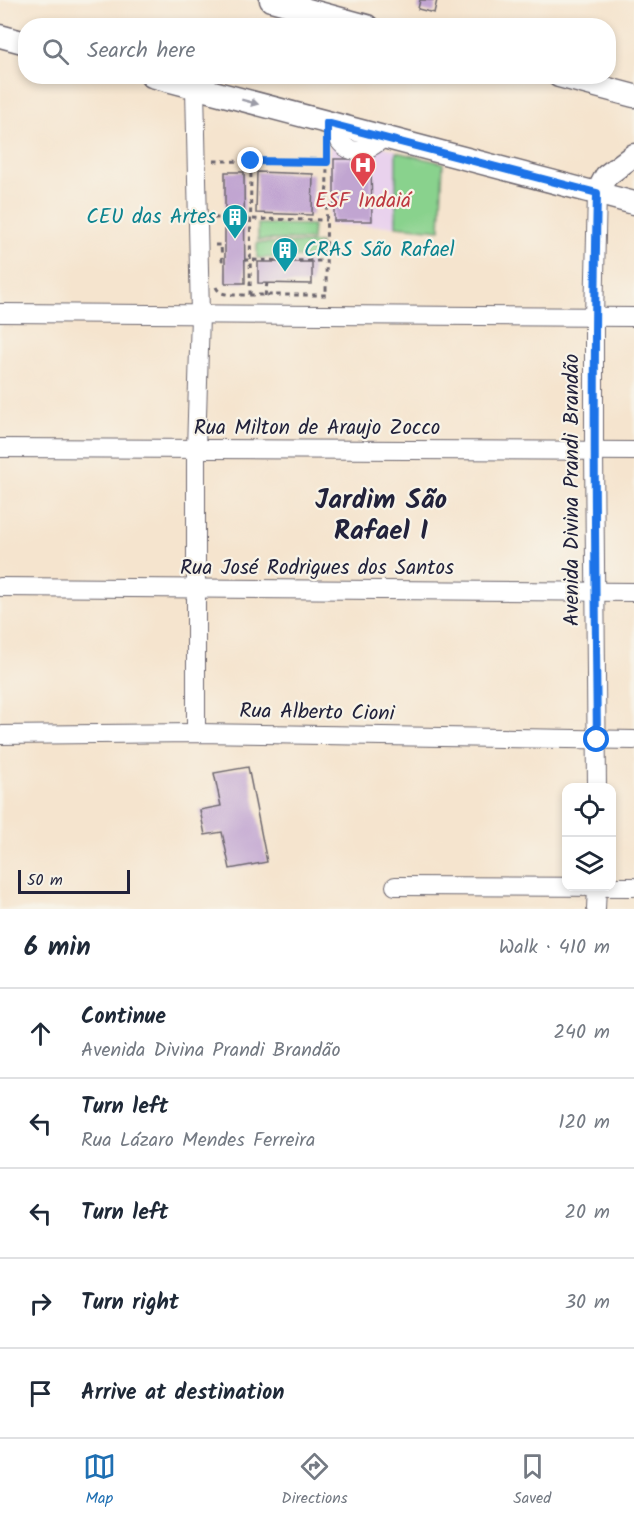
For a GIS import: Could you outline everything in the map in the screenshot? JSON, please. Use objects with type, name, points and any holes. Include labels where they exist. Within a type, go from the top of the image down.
[{"type":"main road","points":[[271,0],[337,18]]},
{"type":"main road","points":[[0,36],[18,41]]},
{"type":"main road","points":[[181,84],[631,202]]},
{"type":"main road","points":[[589,84],[634,96]]},
{"type":"main road","points":[[597,193],[606,176],[627,160]]},
{"type":"main road","points":[[627,160],[620,184],[631,202]]},
{"type":"street","points":[[195,88],[200,315],[196,450],[196,733]]},
{"type":"street","name":"Avenida Divina Prandi Brandão","points":[[597,193],[594,318],[597,783]]},
{"type":"street","points":[[0,313],[634,318]]},
{"type":"street","name":"Rua Milton de Araujo Zocco","points":[[0,448],[634,451]]},
{"type":"street","name":"Rua José Rodrigues dos Santos","points":[[0,587],[634,592]]},
{"type":"street","name":"Rua Alberto Cioni","points":[[0,735],[196,733],[634,740]]},
{"type":"street","points":[[395,886],[562,887]]},
{"type":"street","points":[[616,887],[634,887]]},
{"type":"street","points":[[596,909],[597,891]]},
{"type":"path","points":[[214,284],[223,294],[326,295],[327,162],[331,124]]},
{"type":"path","points":[[213,160],[327,162]]},
{"type":"path","points":[[250,295],[251,161]]},
{"type":"path","points":[[214,227],[214,218],[225,218]]},
{"type":"path","points":[[244,219],[327,220]]},
{"type":"path","points":[[214,253],[214,244],[221,244],[222,260],[225,260]]},
{"type":"path","points":[[244,260],[326,261]]},
{"type":"shaded area","name":"ESF Indaiá","points":[[330,133],[396,150],[396,226],[330,225]]},
{"type":"green space","points":[[396,152],[443,163],[440,230],[396,226]]},
{"type":"green space","points":[[258,224],[313,225],[312,240],[258,240]]},
{"type":"green space","points":[[257,243],[320,243],[320,257],[257,258]]},
{"type":"building","points":[[420,0],[437,0],[434,13],[418,9]]},
{"type":"building","points":[[334,159],[371,159],[372,221],[334,221]]},
{"type":"building","name":"CEU das Artes","points":[[225,172],[244,172],[245,283],[225,283]]},
{"type":"building","points":[[257,172],[313,174],[312,215],[256,213]]},
{"type":"building","name":"CRAS São Rafael","points":[[258,262],[312,262],[312,284],[258,283]]},
{"type":"building","points":[[248,767],[267,862],[230,869],[222,832],[205,835],[200,810],[221,806],[214,773]]},
{"type":"place","name":"ESF Indaiá","points":[[363,188]]},
{"type":"place","name":"CEU das Artes","points":[[235,240]]},
{"type":"place","name":"CRAS São Rafael","points":[[285,273]]},
{"type":"district","name":"Jardim São Rafael I","points":[[381,516]]},
{"type":"route","points":[[251,161],[327,162],[327,123],[597,193],[594,451],[597,740]]}]
